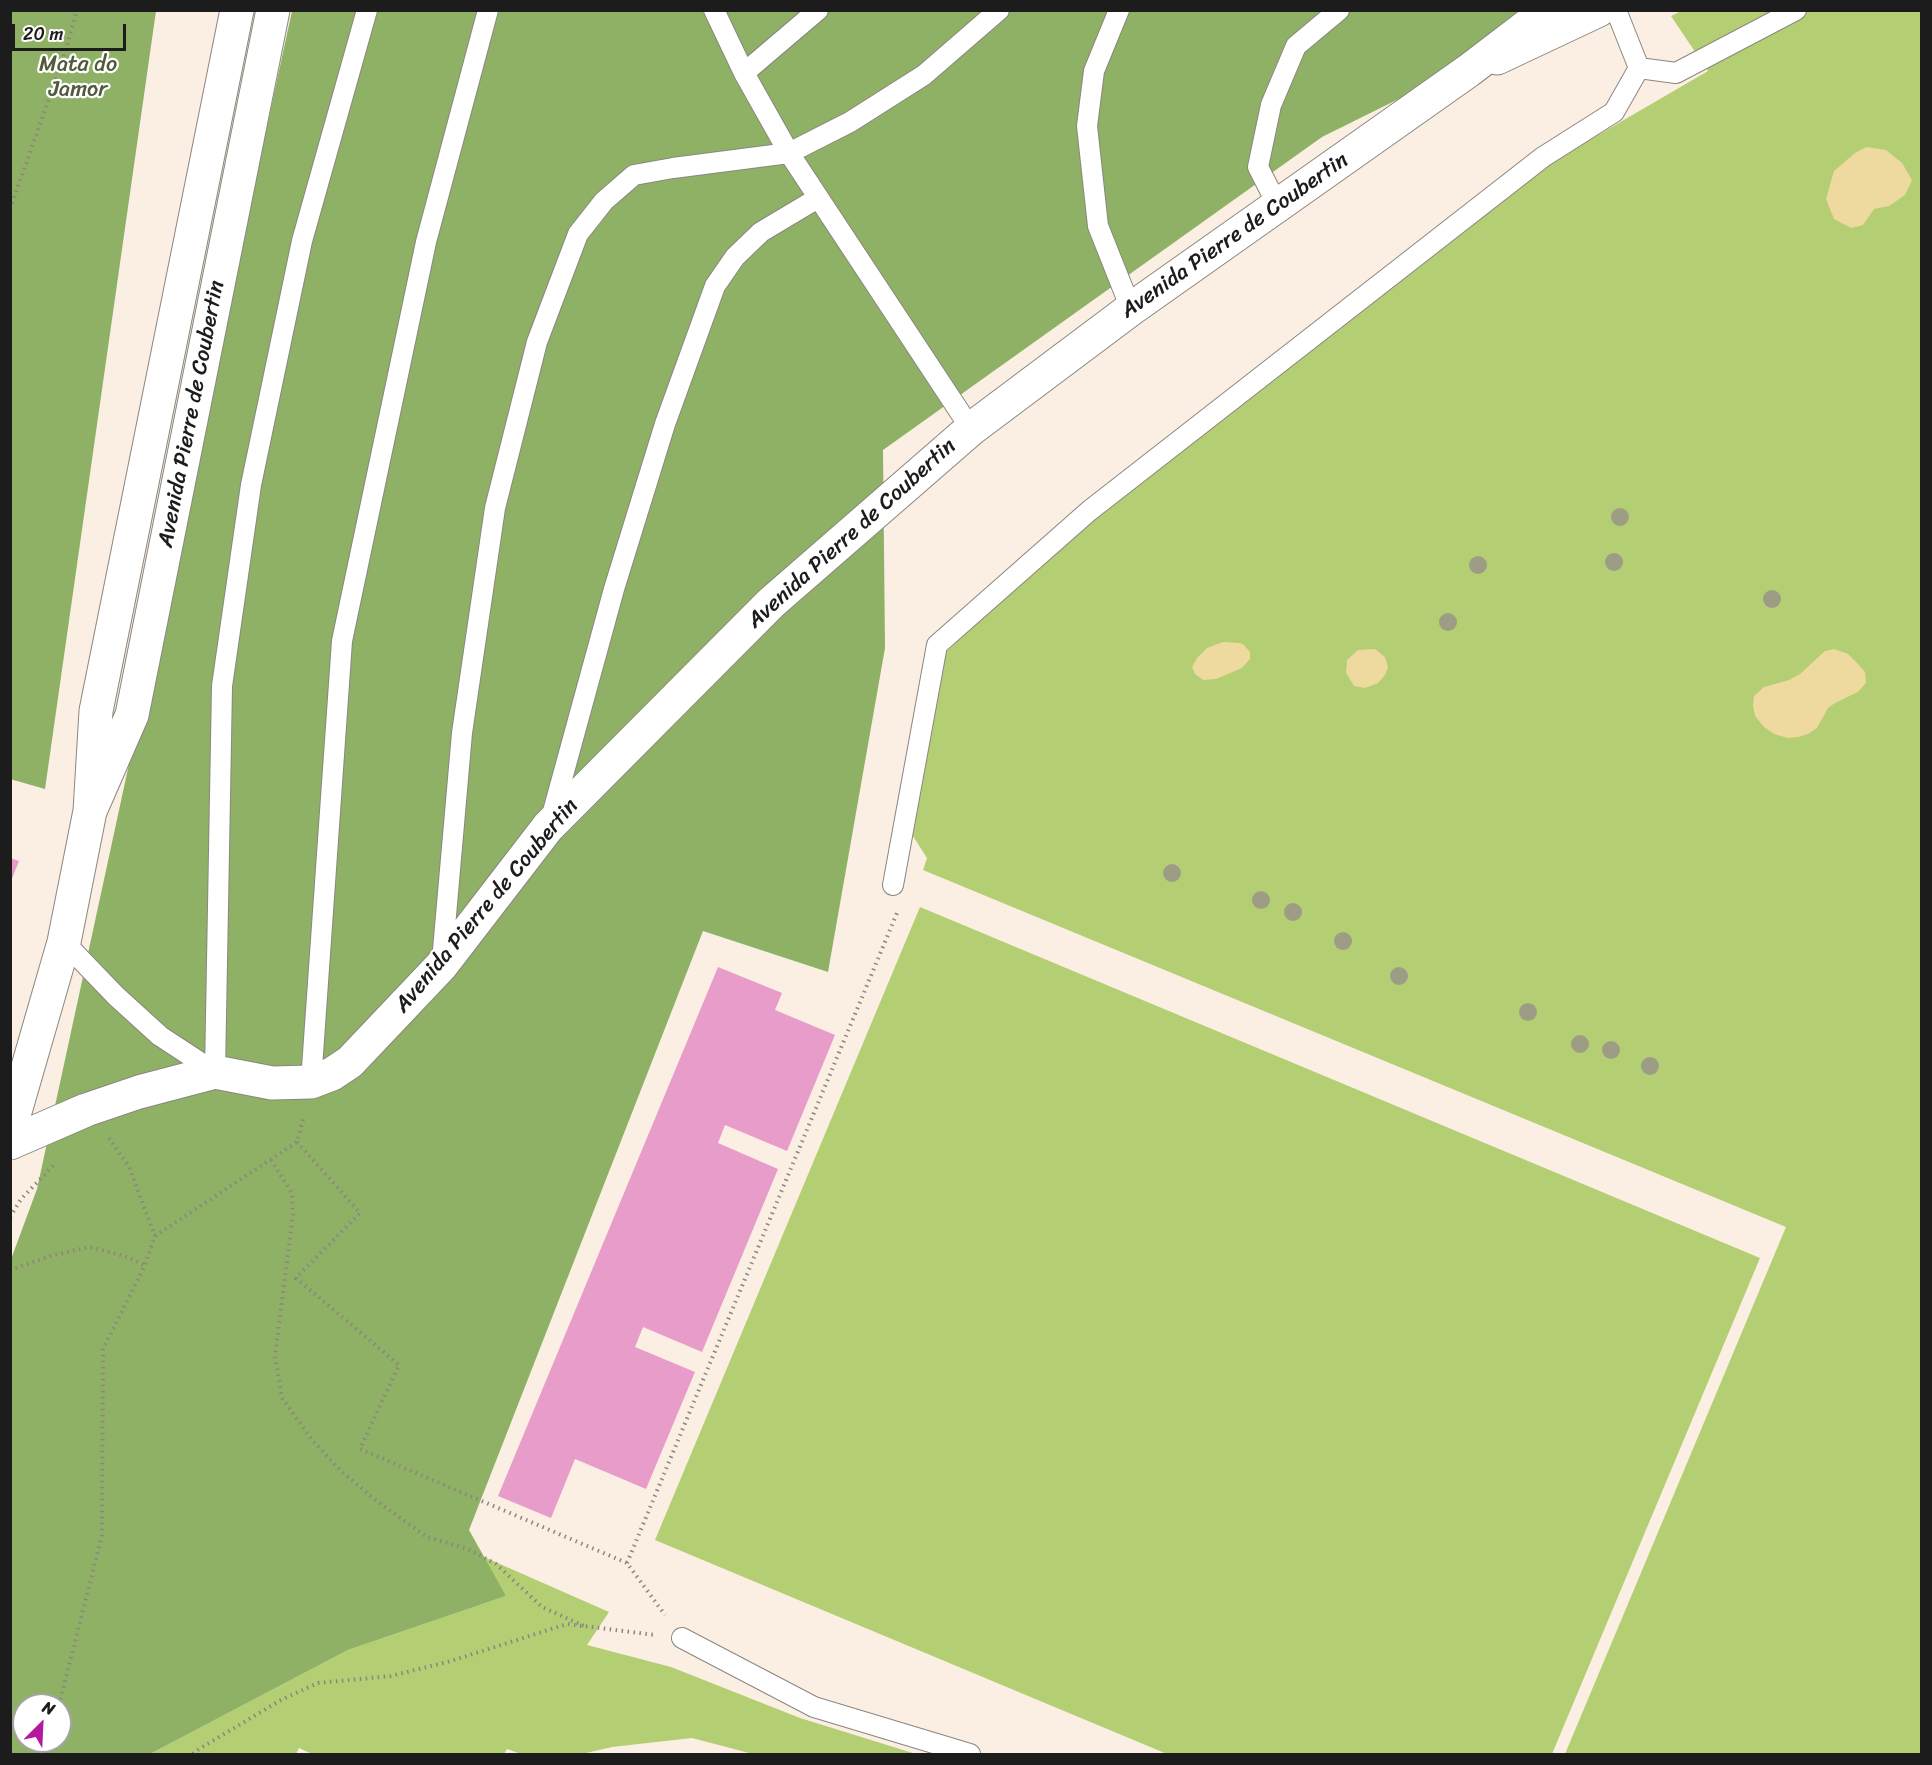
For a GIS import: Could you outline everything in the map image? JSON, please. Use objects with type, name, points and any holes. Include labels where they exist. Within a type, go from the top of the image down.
[{"type":"street","name":"Avenida Pierre de Coubertin","points":[[10,1129],[64,942],[90,811],[96,711],[237,10]]},
{"type":"street","name":"Avenida Pierre de Coubertin","points":[[90,811],[132,715],[273,10]]},
{"type":"street","name":"Avenida Pierre de Coubertin","points":[[10,1143],[86,1110],[139,1092],[215,1072],[272,1083],[311,1082],[332,1074],[350,1062],[441,966],[548,827],[771,603],[971,429],[1131,309],[1468,71],[1548,10]]},
{"type":"street","points":[[1468,71],[1599,10]]},
{"type":"lane","points":[[215,1072],[222,686],[251,485],[302,241],[367,10]]},
{"type":"lane","points":[[311,1082],[342,641],[426,242],[488,10]]},
{"type":"lane","points":[[714,10],[744,73],[789,153],[971,429]]},
{"type":"lane","points":[[744,73],[818,10]]},
{"type":"lane","points":[[441,966],[462,733],[495,508],[537,342],[578,234],[604,201],[634,175],[789,153],[850,122],[924,75],[999,10]]},
{"type":"lane","points":[[1119,10],[1095,71],[1087,126],[1098,226],[1131,309]]},
{"type":"lane","points":[[1278,206],[1258,166],[1271,105],[1296,46],[1339,10]]},
{"type":"lane","points":[[1616,10],[1639,68]]},
{"type":"lane","points":[[1639,68],[1676,73],[1796,10]]},
{"type":"lane","points":[[893,885],[937,645],[1089,511],[1534,164],[1614,112],[1639,68]]},
{"type":"lane","points":[[548,827],[614,589],[665,424],[715,286],[735,256],[761,232],[818,198]]},
{"type":"lane","name":"Avenida Pierre de Coubertin","points":[[64,942],[116,996],[160,1036],[215,1072]]},
{"type":"lane","points":[[682,1638],[814,1707],[970,1755]]},
{"type":"path","points":[[10,209],[63,59],[77,10]]},
{"type":"path","points":[[627,1563],[898,911],[893,885]]},
{"type":"path","points":[[62,1693],[102,1535],[103,1349],[145,1264],[155,1236],[297,1142],[311,1082]]},
{"type":"path","points":[[86,1110],[129,1167],[155,1236]]},
{"type":"path","points":[[297,1142],[360,1212],[296,1278],[399,1365],[360,1449],[627,1563],[682,1638]]},
{"type":"path","points":[[270,1160],[291,1192],[293,1215],[275,1356],[282,1398],[312,1440],[341,1471],[374,1498],[427,1537],[468,1549],[496,1564],[542,1607],[584,1626]]},
{"type":"path","points":[[10,1217],[21,1199],[57,1162]]},
{"type":"path","points":[[10,1270],[50,1256],[90,1247],[145,1264]]},
{"type":"path","points":[[193,1755],[199,1749],[281,1700],[318,1683],[391,1676],[451,1661],[567,1624],[682,1638]]},
{"type":"green space","points":[[1683,10],[1921,11],[1921,1754],[1565,1754],[1786,1227],[923,870],[927,858],[911,833],[946,652],[1050,553],[1550,163],[1708,71],[1671,16]]},
{"type":"green space","name":"Mata do Jamor","points":[[10,11],[156,11],[45,789],[10,779]]},
{"type":"green space","points":[[292,11],[1576,11],[1322,137],[883,450],[885,648],[828,972],[703,931],[469,1530],[506,1596],[348,1650],[150,1754],[11,1754],[10,1262],[37,1189]]},
{"type":"green space","points":[[920,907],[1760,1258],[1552,1754],[1167,1754],[655,1540]]},
{"type":"green space","points":[[475,1553],[609,1612],[587,1645],[671,1667],[800,1718],[916,1754],[753,1754],[692,1738],[612,1747],[582,1754],[521,1754],[507,1749],[504,1754],[312,1754],[299,1748],[296,1754],[150,1754],[348,1650],[506,1596]]},
{"type":"sand","points":[[1866,147],[1886,150],[1902,163],[1912,180],[1905,195],[1889,206],[1874,209],[1863,225],[1851,228],[1834,219],[1826,199],[1834,171]]},
{"type":"sand","points":[[1223,642],[1244,645],[1250,652],[1250,659],[1242,668],[1216,679],[1203,680],[1195,674],[1192,667],[1207,648]]},
{"type":"sand","points":[[1375,649],[1385,657],[1388,667],[1385,675],[1378,683],[1365,688],[1354,686],[1346,673],[1347,660],[1358,650]]},
{"type":"sand","points":[[1834,649],[1848,654],[1865,672],[1866,683],[1858,692],[1828,708],[1817,728],[1808,734],[1788,738],[1774,734],[1764,727],[1755,716],[1754,696],[1764,687],[1789,680],[1800,674],[1825,651]]},
{"type":"building","points":[[10,858],[19,861],[11,881],[10,881]]},
{"type":"building","points":[[718,967],[782,993],[775,1010],[835,1035],[787,1151],[725,1125],[718,1143],[778,1169],[702,1352],[643,1327],[635,1347],[695,1372],[646,1489],[575,1459],[551,1518],[498,1496]]}]
